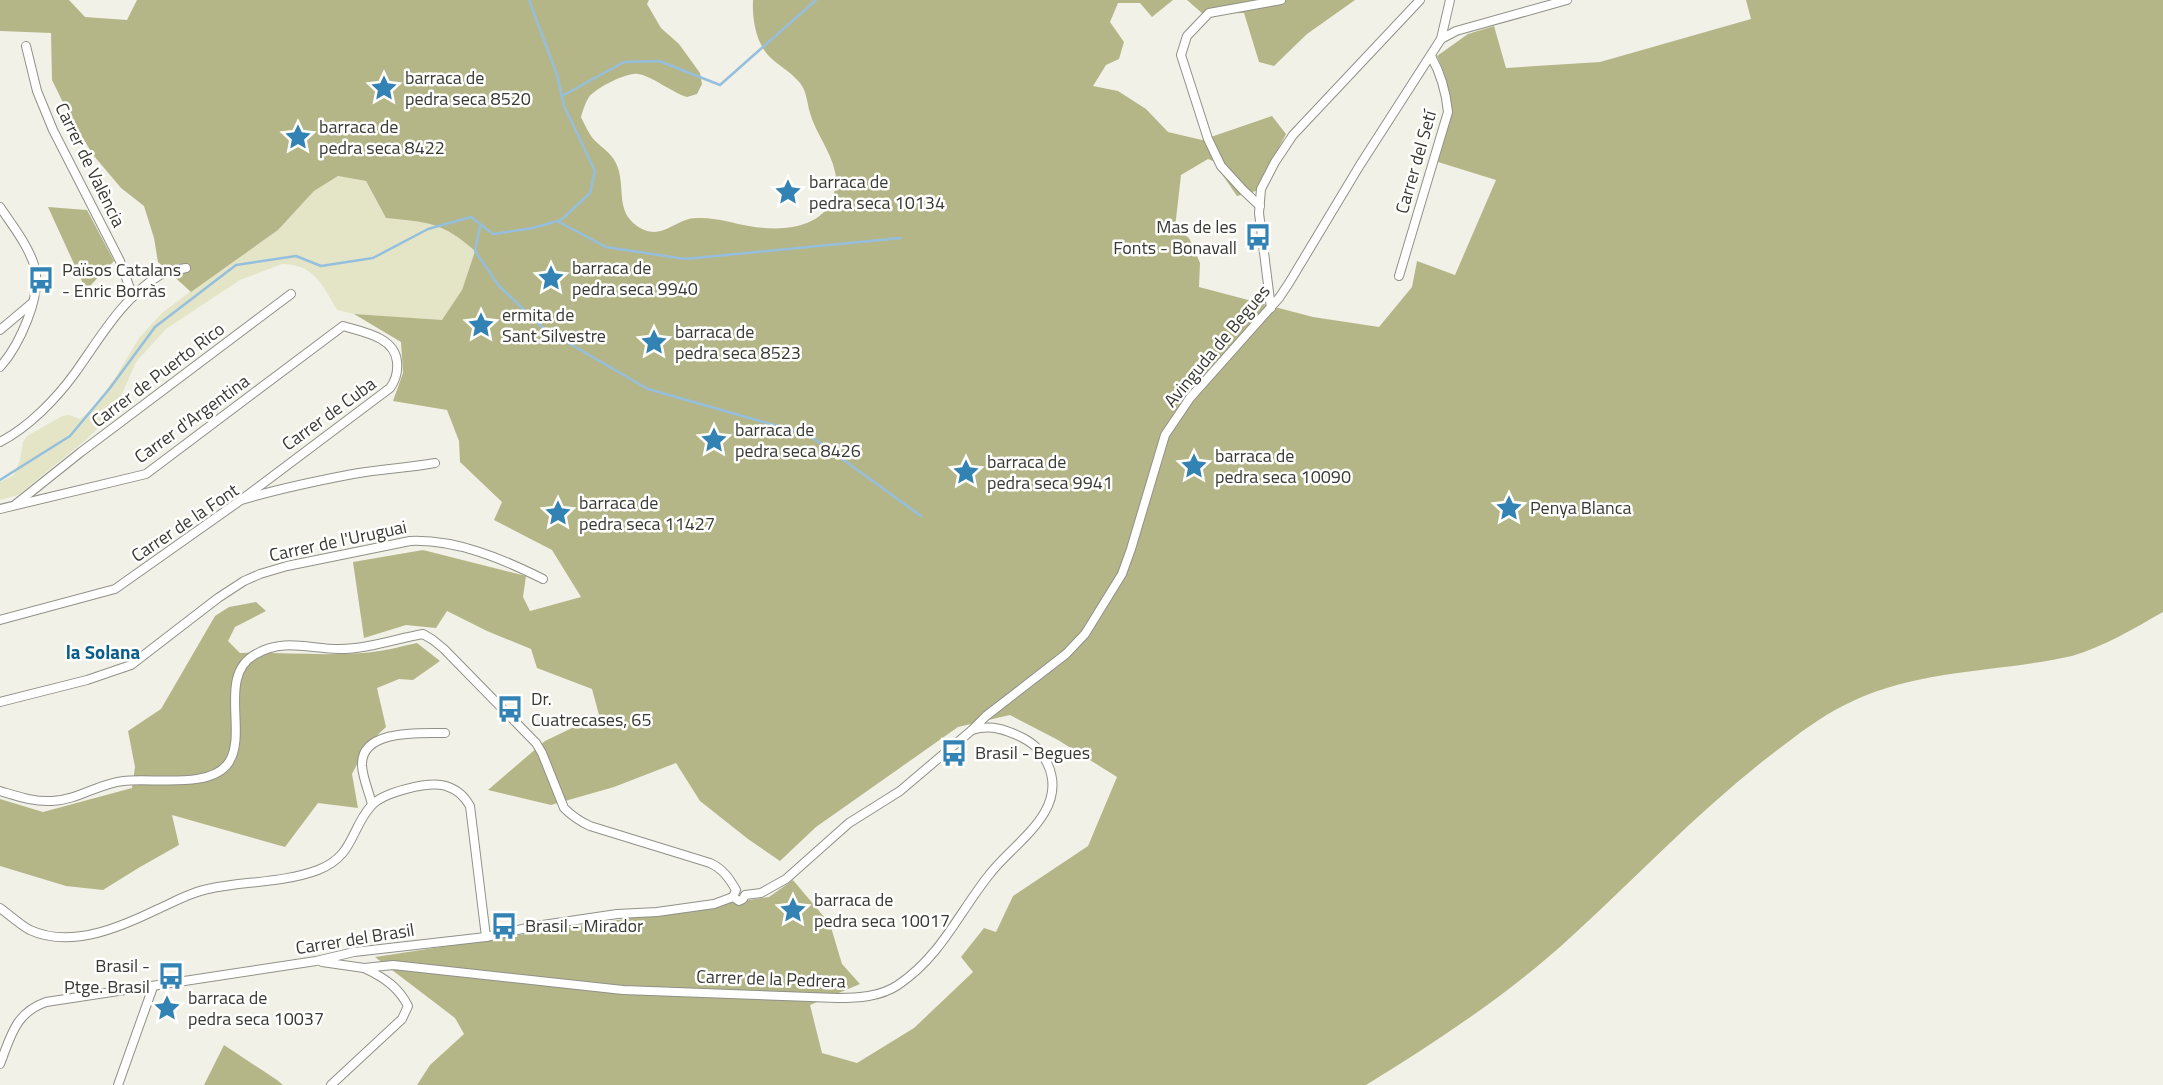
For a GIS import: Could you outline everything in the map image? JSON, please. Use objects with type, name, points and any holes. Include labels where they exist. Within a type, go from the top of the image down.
[{"type":"street","points":[[1260,206],[1221,166],[1208,139],[1181,55],[1187,36],[1209,13],[1281,0]]},
{"type":"street","points":[[1271,308],[1259,213],[1261,189],[1293,135],[1420,0]]},
{"type":"street","name":"Avinguda de Begues","points":[[972,730],[1009,697],[1066,654],[1085,634],[1122,574],[1165,435],[1190,398],[1271,308],[1289,284],[1391,115],[1441,39],[1450,0]]},
{"type":"street","points":[[1441,39],[1456,31],[1567,0]]},
{"type":"street","name":"Carrer de València","points":[[26,46],[37,91],[53,130],[120,261],[133,297]]},
{"type":"street","name":"Carrer del Setí","points":[[1399,276],[1448,112],[1446,94],[1431,56]]},
{"type":"street","points":[[0,207],[27,249],[35,267],[36,281],[32,303],[16,344],[0,367]]},
{"type":"street","points":[[0,442],[27,424],[60,392],[133,297],[163,273],[186,268]]},
{"type":"street","name":"Carrer de Puerto Rico","points":[[13,506],[291,294]]},
{"type":"street","points":[[0,330],[32,303]]},
{"type":"street","name":"Carrer d'Argentina","points":[[0,509],[146,474],[343,326]]},
{"type":"street","name":"Carrer de Cuba","points":[[242,500],[394,383],[398,365],[397,354],[388,342],[343,326]]},
{"type":"street","name":"Carrer de la Font","points":[[0,620],[115,589],[242,500],[266,492],[356,474],[435,463]]},
{"type":"street","points":[[43,499],[44,482]]},
{"type":"street","name":"Carrer de l'Uruguai","points":[[0,702],[87,680],[131,665],[235,587],[260,574],[286,566],[425,540],[506,561],[543,579]]},
{"type":"street","points":[[0,791],[36,801],[53,801],[125,780],[209,777],[223,769],[231,758],[237,680],[240,670],[253,654],[281,645],[339,649],[423,634],[444,649],[536,743],[564,808],[577,820],[710,863],[723,871],[734,894]]},
{"type":"street","name":"Carrer de la Pedrera","points":[[316,961],[364,968],[393,965],[623,990],[837,999],[872,996],[896,987],[925,964],[944,941],[990,872],[1030,833],[1047,806],[1052,781],[1050,769],[1038,747],[1010,732],[992,727],[972,730]]},
{"type":"street","name":"Carrer del Brasil","points":[[0,1064],[11,1034],[25,1013],[33,1007],[65,998],[153,987],[316,961],[354,952],[486,937],[536,926],[617,914],[657,912],[714,904],[734,894],[739,901],[745,895],[761,893],[786,878],[849,823],[900,790],[972,730]]},
{"type":"street","points":[[372,804],[362,769],[362,759],[373,743],[385,737],[411,733],[445,733]]},
{"type":"street","points":[[0,908],[30,929],[58,937],[74,936],[106,930],[205,889],[296,876],[318,870],[345,851],[372,804],[390,794],[437,784],[459,791],[465,797],[473,815],[486,937]]},
{"type":"street","points":[[331,1085],[402,1019],[408,1006],[401,993],[381,976],[364,968]]},
{"type":"street","points":[[118,1085],[153,987]]},
{"type":"green space","points":[[0,0],[69,0],[85,17],[127,20],[137,0],[649,0],[647,4],[661,28],[679,44],[700,73],[702,84],[697,94],[687,97],[649,78],[638,74],[627,75],[593,93],[586,102],[581,117],[591,136],[616,163],[626,214],[637,226],[654,232],[697,218],[761,228],[787,228],[812,221],[829,205],[836,183],[833,164],[813,121],[802,86],[762,47],[754,24],[753,0],[1173,0],[1152,17],[1140,3],[1118,3],[1110,22],[1124,42],[1119,59],[1106,65],[1093,86],[1118,91],[1146,109],[1168,132],[1202,140],[1272,116],[1286,134],[1256,191],[1237,196],[1213,161],[1208,159],[1181,175],[1175,228],[1189,238],[1200,263],[1199,287],[1313,317],[1379,327],[1412,287],[1417,261],[1455,275],[1496,180],[1438,162],[1450,109],[1448,85],[1437,56],[1468,34],[1494,26],[1506,68],[1600,62],[1751,19],[1746,0],[2163,0],[2163,612],[2130,631],[2072,656],[1907,682],[1855,700],[1827,715],[1728,790],[1572,936],[1524,977],[1447,1033],[1366,1085],[417,1085],[430,1065],[464,1034],[455,1018],[375,957],[769,897],[793,880],[830,924],[842,964],[860,984],[810,1005],[822,1053],[857,1063],[914,1028],[973,972],[961,957],[984,928],[996,932],[1013,896],[1088,846],[1117,777],[1058,740],[1010,715],[958,727],[816,827],[780,861],[700,801],[676,763],[614,787],[551,805],[488,790],[545,741],[599,715],[592,689],[537,668],[531,649],[447,611],[436,628],[406,625],[364,638],[353,562],[423,550],[526,576],[523,597],[530,611],[581,597],[552,550],[494,520],[502,502],[460,462],[459,441],[447,410],[393,401],[403,373],[401,342],[354,314],[442,320],[462,290],[475,251],[453,234],[434,225],[386,218],[366,181],[338,176],[314,191],[278,230],[191,292],[158,262],[144,206],[121,188],[94,156],[72,121],[52,80],[51,33],[0,31]]},
{"type":"green space","points":[[1187,0],[1355,0],[1307,34],[1274,66],[1259,62],[1244,13],[1203,14]]},
{"type":"green space","points":[[338,176],[366,181],[386,218],[434,225],[453,234],[475,251],[462,290],[443,321],[354,314],[337,310],[316,278],[310,272],[293,265],[282,264],[240,280],[166,329],[136,362],[114,412],[87,439],[18,495],[0,500],[0,482],[14,475],[27,436],[62,416],[69,415],[80,419],[93,409],[139,338],[162,313],[278,230],[314,191]]},
{"type":"green space","points":[[48,207],[87,210],[114,261],[86,290]]},
{"type":"green space","points":[[256,602],[266,611],[235,627],[228,641],[240,653],[362,653],[417,643],[440,661],[413,680],[399,679],[377,688],[386,727],[367,745],[352,774],[358,808],[318,803],[285,847],[172,815],[179,845],[103,890],[66,886],[0,866],[0,799],[43,812],[132,788],[135,767],[128,731],[161,709],[215,616],[229,607]]},
{"type":"green space","points":[[224,1045],[277,1080],[283,1085],[204,1085]]},
{"type":"waterway","points":[[0,480],[70,436],[155,327],[236,265],[296,256],[321,266],[373,258],[428,229],[471,217],[493,234],[533,228],[561,220],[590,193],[595,171],[564,106],[557,75],[529,0]]},
{"type":"waterway","points":[[562,96],[624,62],[659,61],[720,85],[816,0]]},
{"type":"waterway","points":[[559,222],[606,247],[685,259],[901,238]]},
{"type":"waterway","points":[[480,226],[475,251],[499,286],[544,329],[648,389],[809,435],[921,516]]},
{"type":"place","name":"barraca de pedra seca 8520","points":[[384,88]]},
{"type":"place","name":"barraca de pedra seca 8422","points":[[298,137]]},
{"type":"place","name":"barraca de pedra seca 10134","points":[[788,192]]},
{"type":"place","name":"Mas de les Fonts - Bonavall","points":[[1258,237]]},
{"type":"place","name":"barraca de pedra seca 9940","points":[[551,278]]},
{"type":"place","name":"Països Catalans - Enric Borràs","points":[[41,280]]},
{"type":"place","name":"ermita de Sant Silvestre","points":[[481,325]]},
{"type":"place","name":"barraca de pedra seca 8523","points":[[654,342]]},
{"type":"place","name":"barraca de pedra seca 8426","points":[[714,440]]},
{"type":"place","name":"barraca de pedra seca 10090","points":[[1194,466]]},
{"type":"place","name":"barraca de pedra seca 9941","points":[[966,472]]},
{"type":"place","name":"Penya Blanca","points":[[1509,508]]},
{"type":"place","name":"barraca de pedra seca 11427","points":[[558,513]]},
{"type":"place","name":"Dr. Cuatrecases, 65","points":[[510,709]]},
{"type":"place","name":"Brasil - Begues","points":[[954,753]]},
{"type":"place","name":"barraca de pedra seca 10017","points":[[793,910]]},
{"type":"place","name":"Brasil - Mirador","points":[[504,926]]},
{"type":"place","name":"Brasil - Ptge. Brasil","points":[[171,976]]},
{"type":"place","name":"barraca de pedra seca 10037","points":[[167,1008]]},
{"type":"district","name":"la Solana","points":[[103,652]]}]
